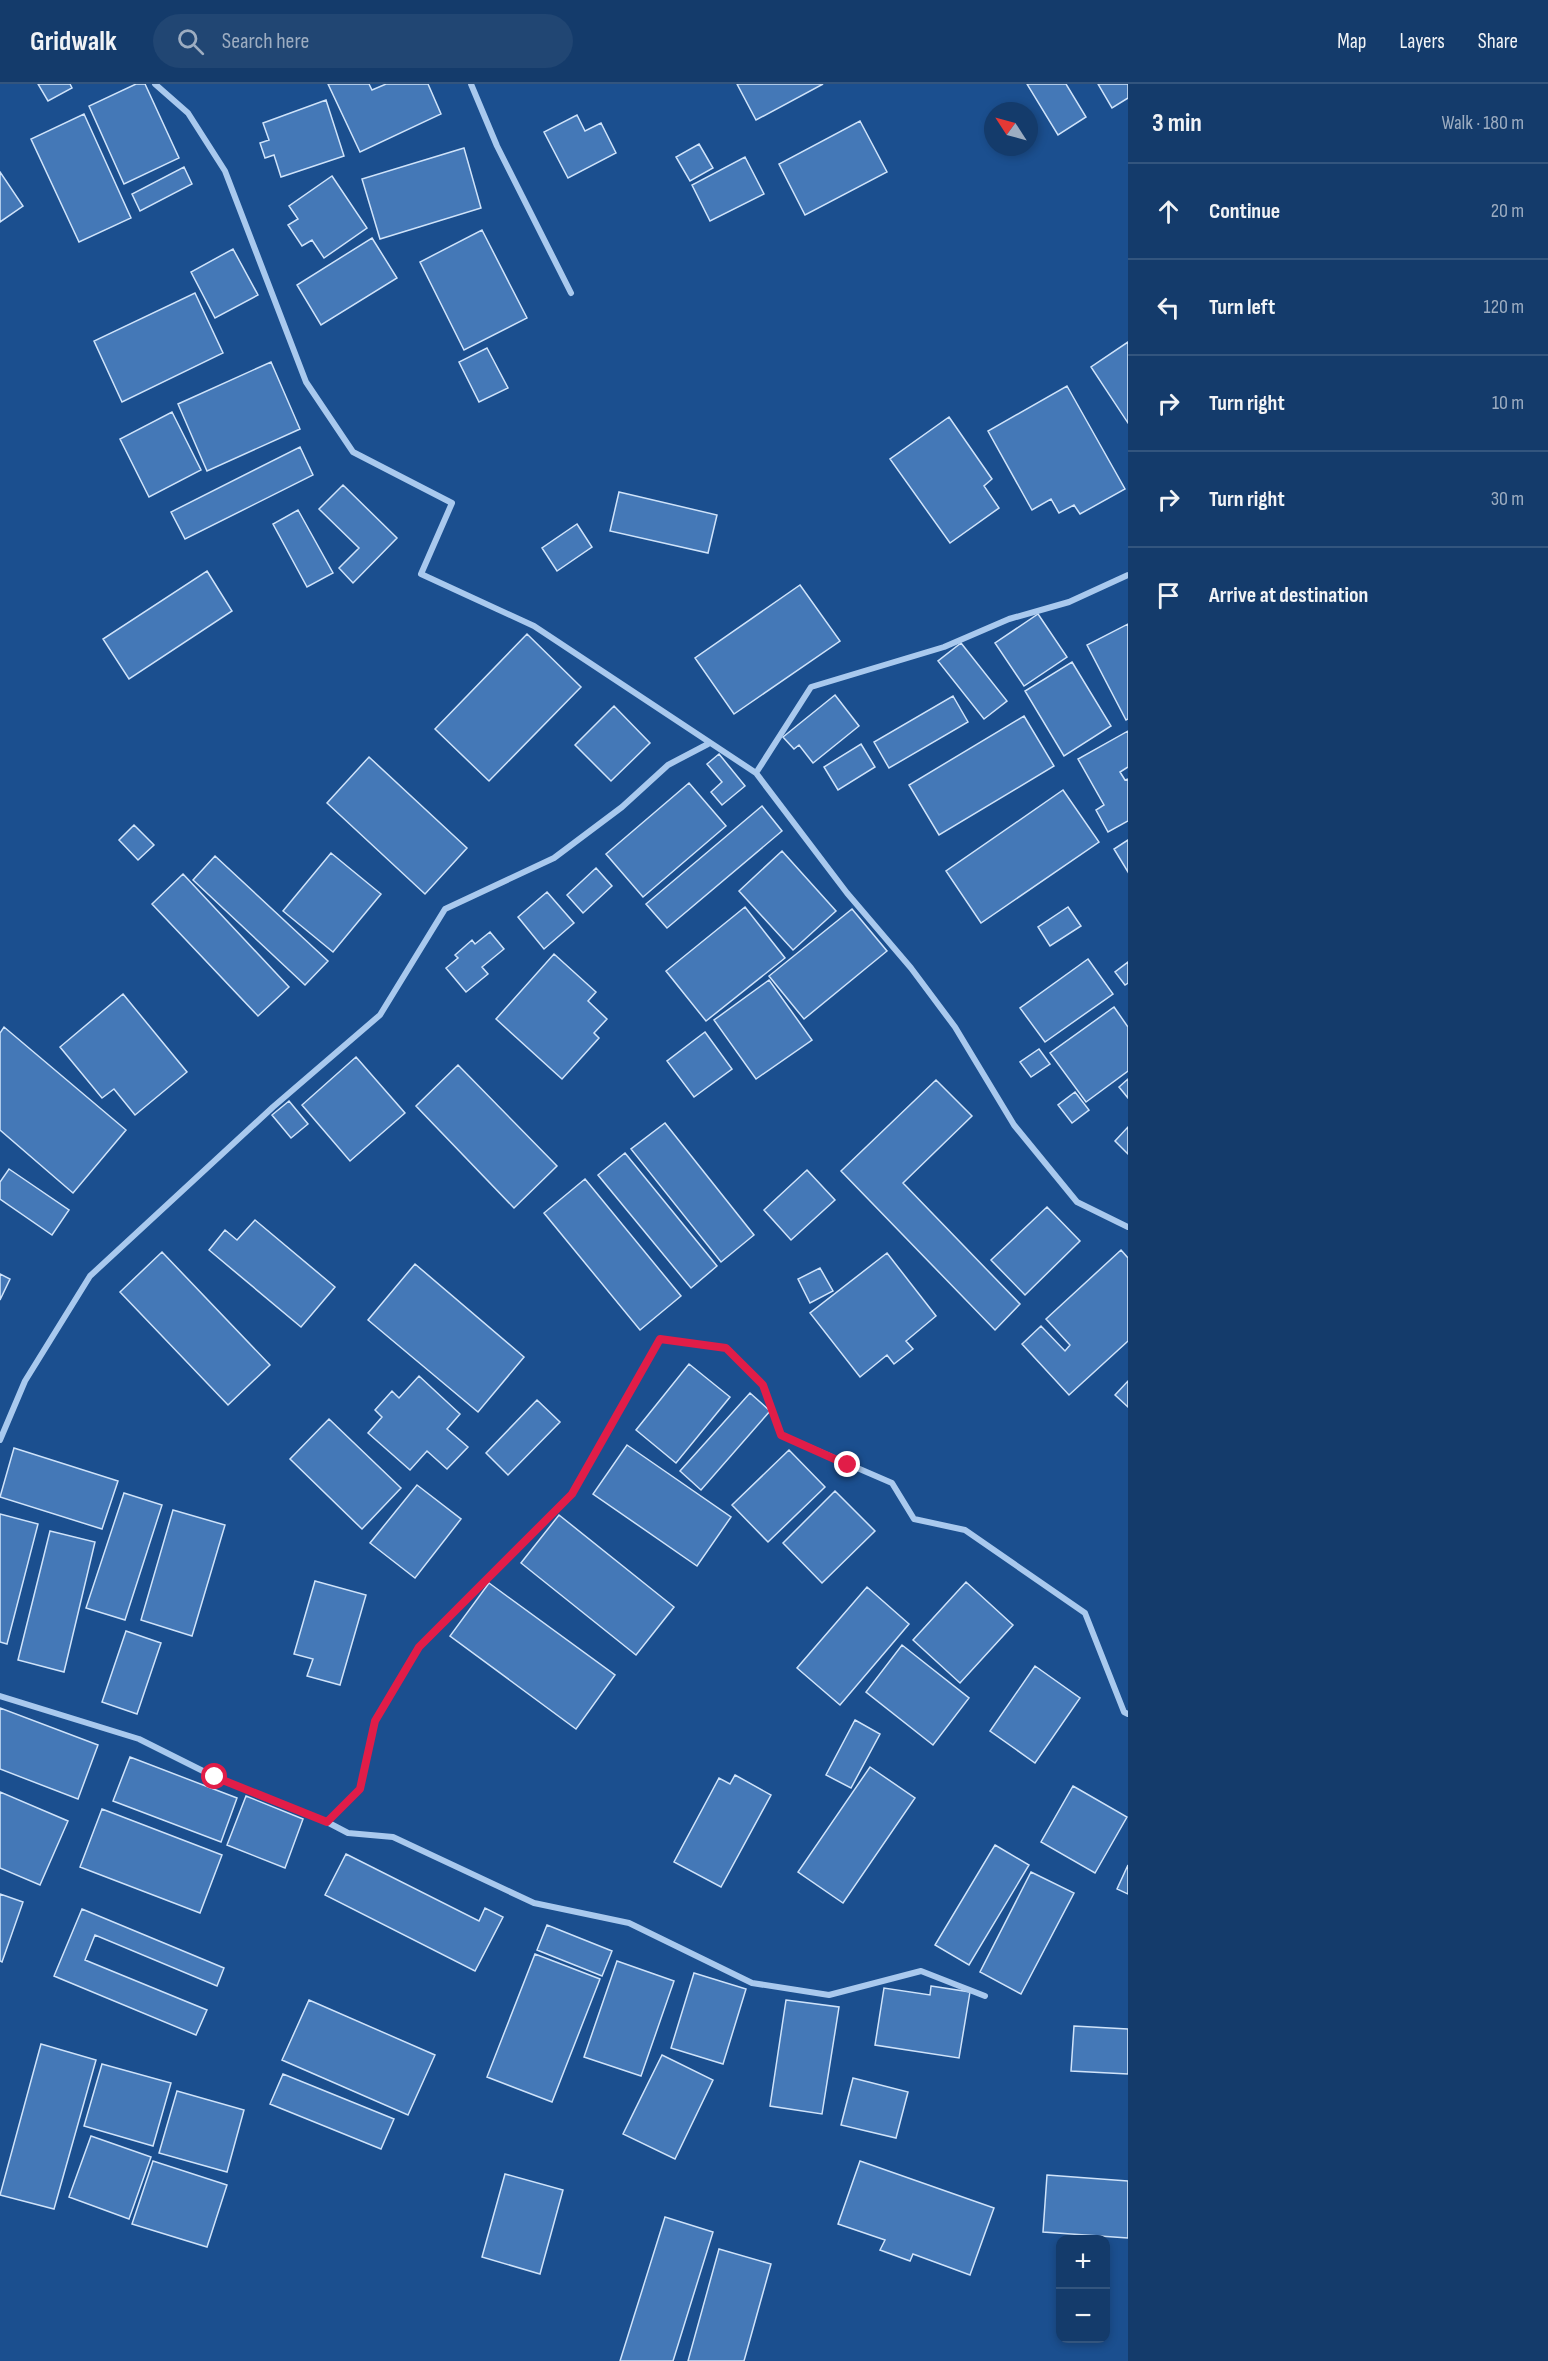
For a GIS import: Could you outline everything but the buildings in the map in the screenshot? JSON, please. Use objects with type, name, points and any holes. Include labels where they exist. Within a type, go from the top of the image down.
[{"type":"street","points":[[155,84],[188,113],[225,171],[306,382],[353,452],[452,503],[421,574],[534,626],[708,744],[756,773],[847,893],[955,1027],[1014,1125],[1077,1202],[1128,1227]]},
{"type":"street","points":[[471,84],[497,146],[571,293]]},
{"type":"street","points":[[756,773],[811,687],[944,647],[1009,620],[1069,602],[1128,575]]},
{"type":"street","points":[[0,1440],[25,1381],[90,1276],[273,1107],[380,1015],[445,909],[554,858],[622,807],[668,765],[708,744]]},
{"type":"street","points":[[327,1822],[360,1789],[375,1721],[419,1647],[572,1494],[660,1339],[726,1348],[763,1385],[781,1435],[892,1483],[914,1519],[965,1530],[1084,1613],[1124,1712],[1128,1714]]},
{"type":"street","points":[[0,1696],[139,1739],[215,1777],[327,1822],[348,1833],[393,1838],[534,1903],[629,1923],[752,1983],[829,1995],[921,1971],[985,1996]]},
{"type":"route","points":[[215,1777],[327,1822],[360,1789],[375,1721],[419,1647],[572,1494],[619,1407],[660,1339],[726,1348],[763,1385],[781,1435],[848,1465]]}]
